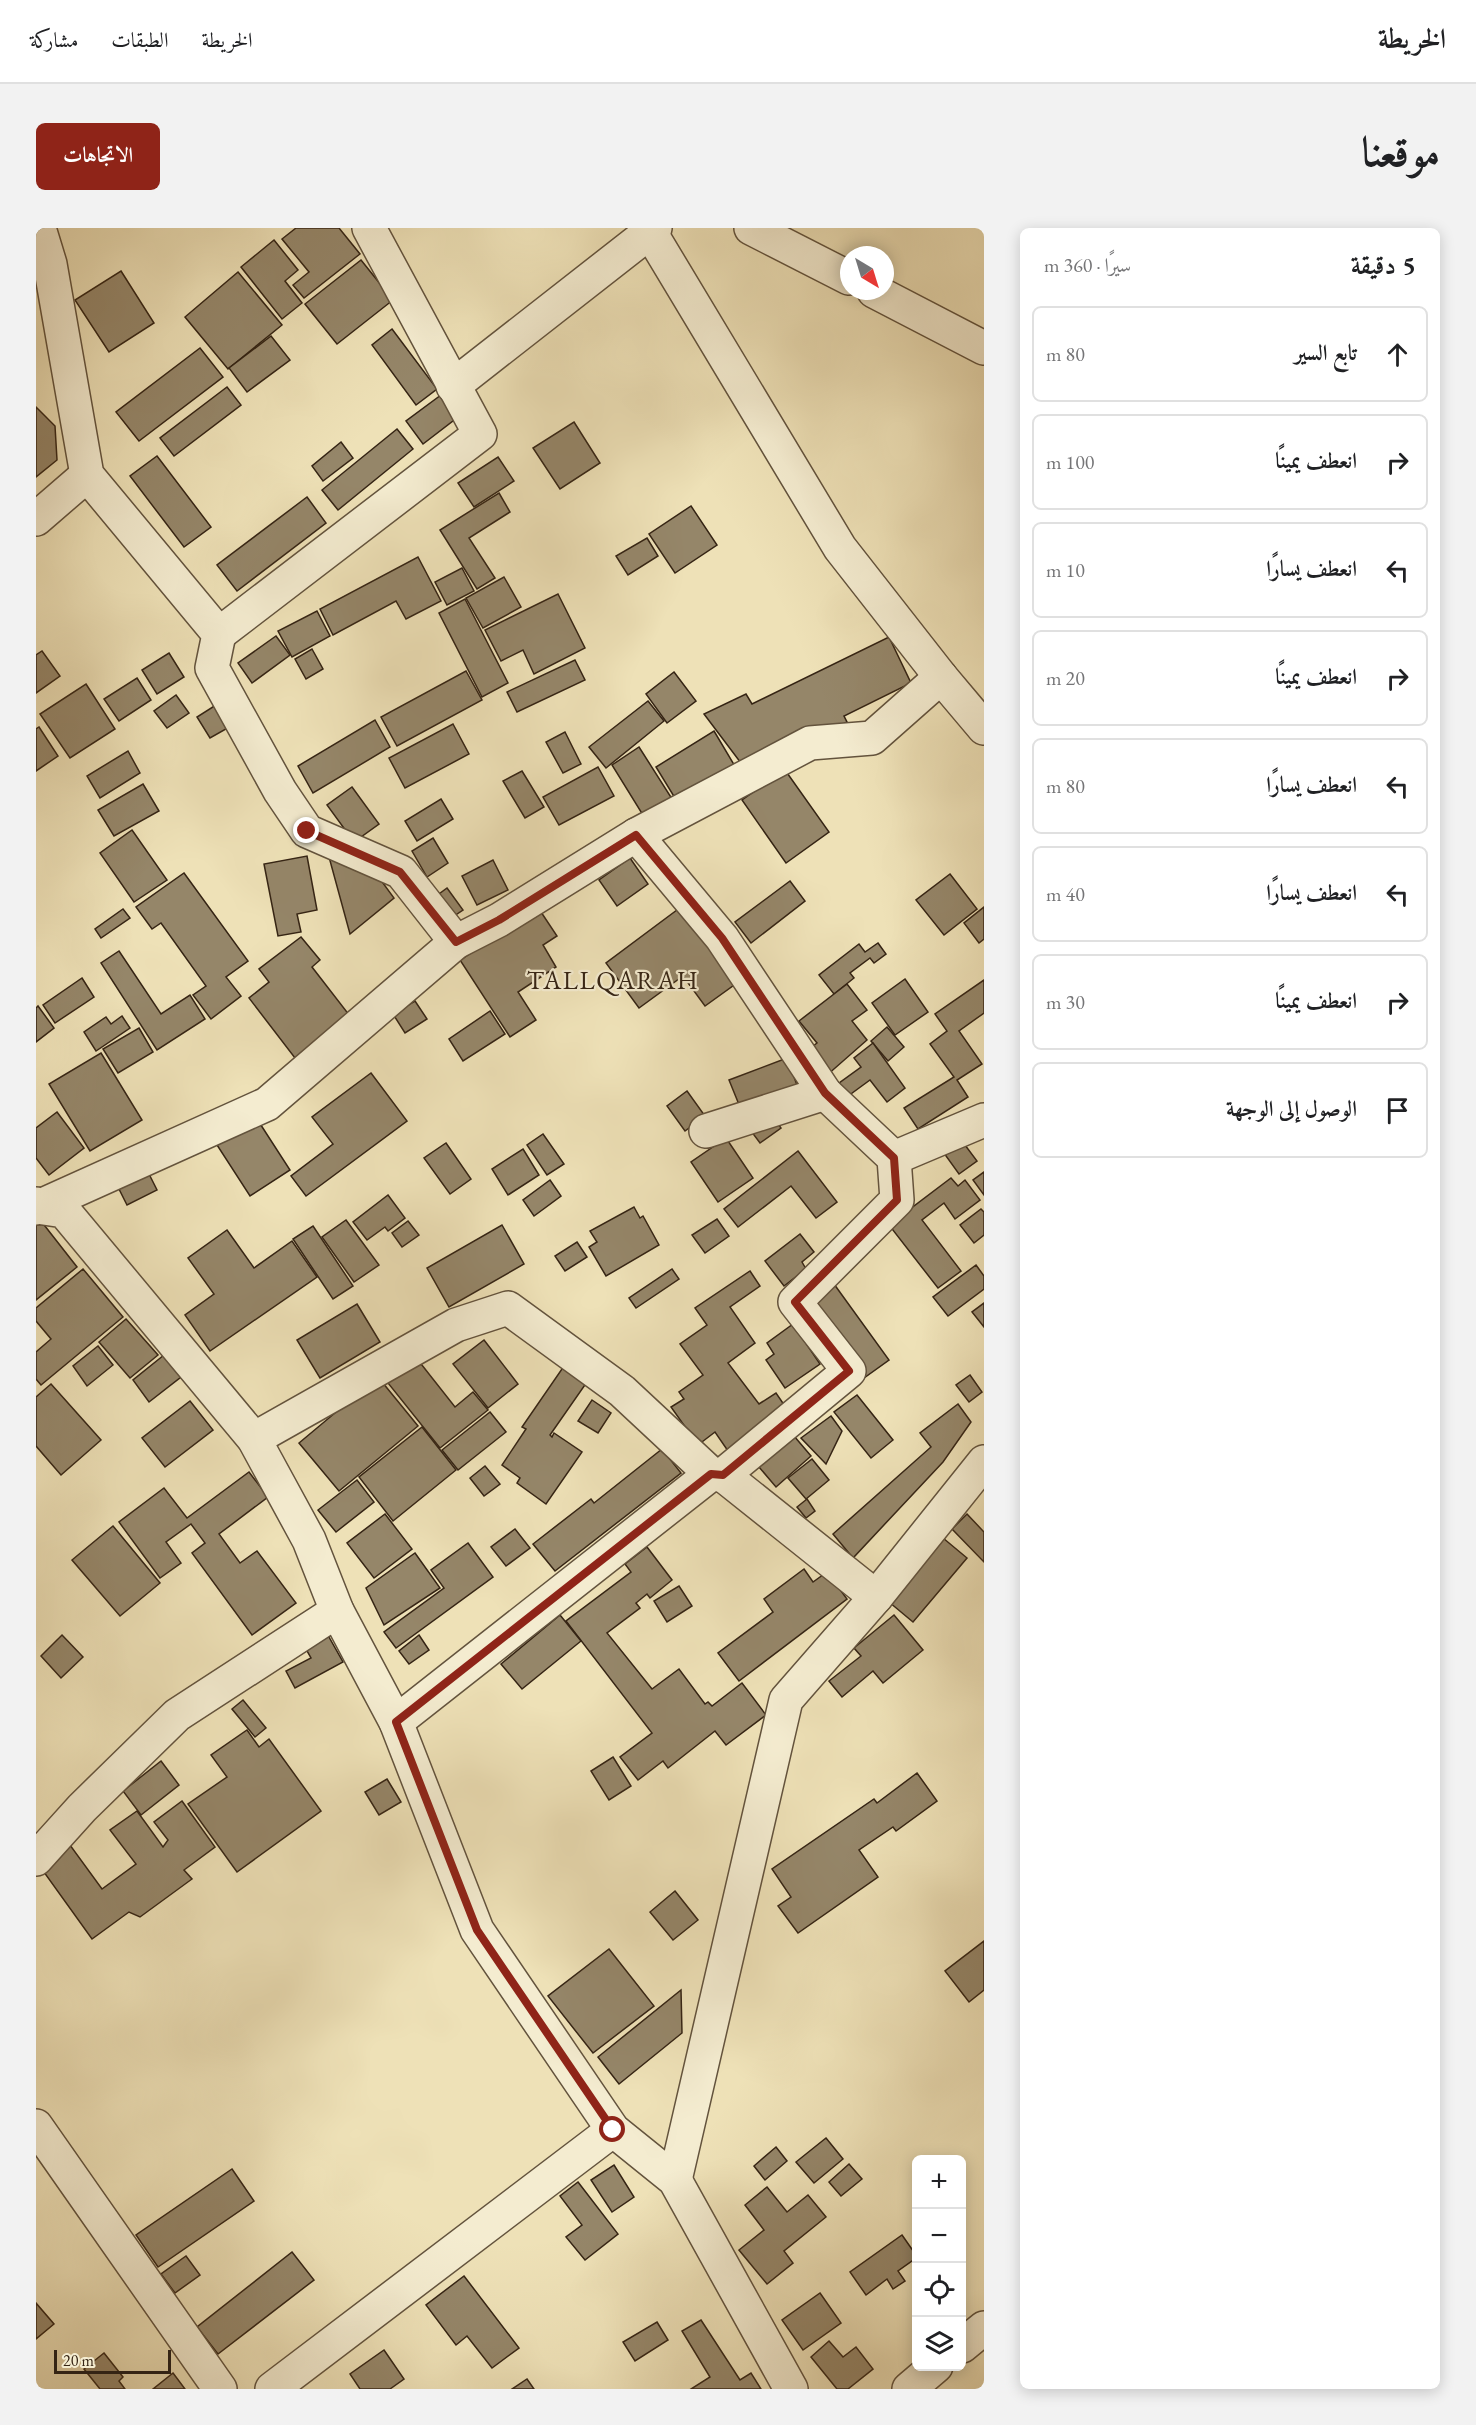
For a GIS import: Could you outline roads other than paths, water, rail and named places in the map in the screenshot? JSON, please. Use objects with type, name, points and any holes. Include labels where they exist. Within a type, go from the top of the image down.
[{"type":"street","points":[[39,228],[50,264],[87,475],[219,634]]},
{"type":"street","points":[[369,228],[480,434],[219,634],[212,668],[280,791],[307,831],[400,872],[456,942]]},
{"type":"street","points":[[751,228],[840,273]]},
{"type":"street","points":[[453,386],[652,230],[840,548],[984,728]]},
{"type":"street","points":[[891,300],[984,348]]},
{"type":"street","points":[[36,519],[87,475]]},
{"type":"street","points":[[37,1206],[267,1104],[456,942],[499,920],[636,835],[810,743],[872,738],[941,677]]},
{"type":"street","points":[[396,1722],[849,1371],[795,1302],[897,1200],[894,1158],[825,1093],[722,938],[636,835]]},
{"type":"street","points":[[706,1131],[825,1093]]},
{"type":"street","points":[[894,1158],[984,1120]]},
{"type":"street","points":[[37,1206],[64,1211],[254,1439],[309,1540],[337,1611],[396,1722],[477,1930],[613,2130],[675,2180],[790,2389]]},
{"type":"street","points":[[254,1439],[456,1325],[508,1308],[622,1391],[717,1474],[876,1597]]},
{"type":"street","points":[[675,2180],[786,1700],[876,1597],[983,1467]]},
{"type":"street","points":[[36,1859],[81,1808],[177,1715],[337,1611]]},
{"type":"street","points":[[36,2126],[220,2389]]},
{"type":"street","points":[[272,2389],[613,2130]]},
{"type":"street","points":[[966,2343],[984,2328]]},
{"type":"street","points":[[909,2389],[931,2371]]},
{"type":"district","name":"TALLQARAH","points":[[613,980]]}]
